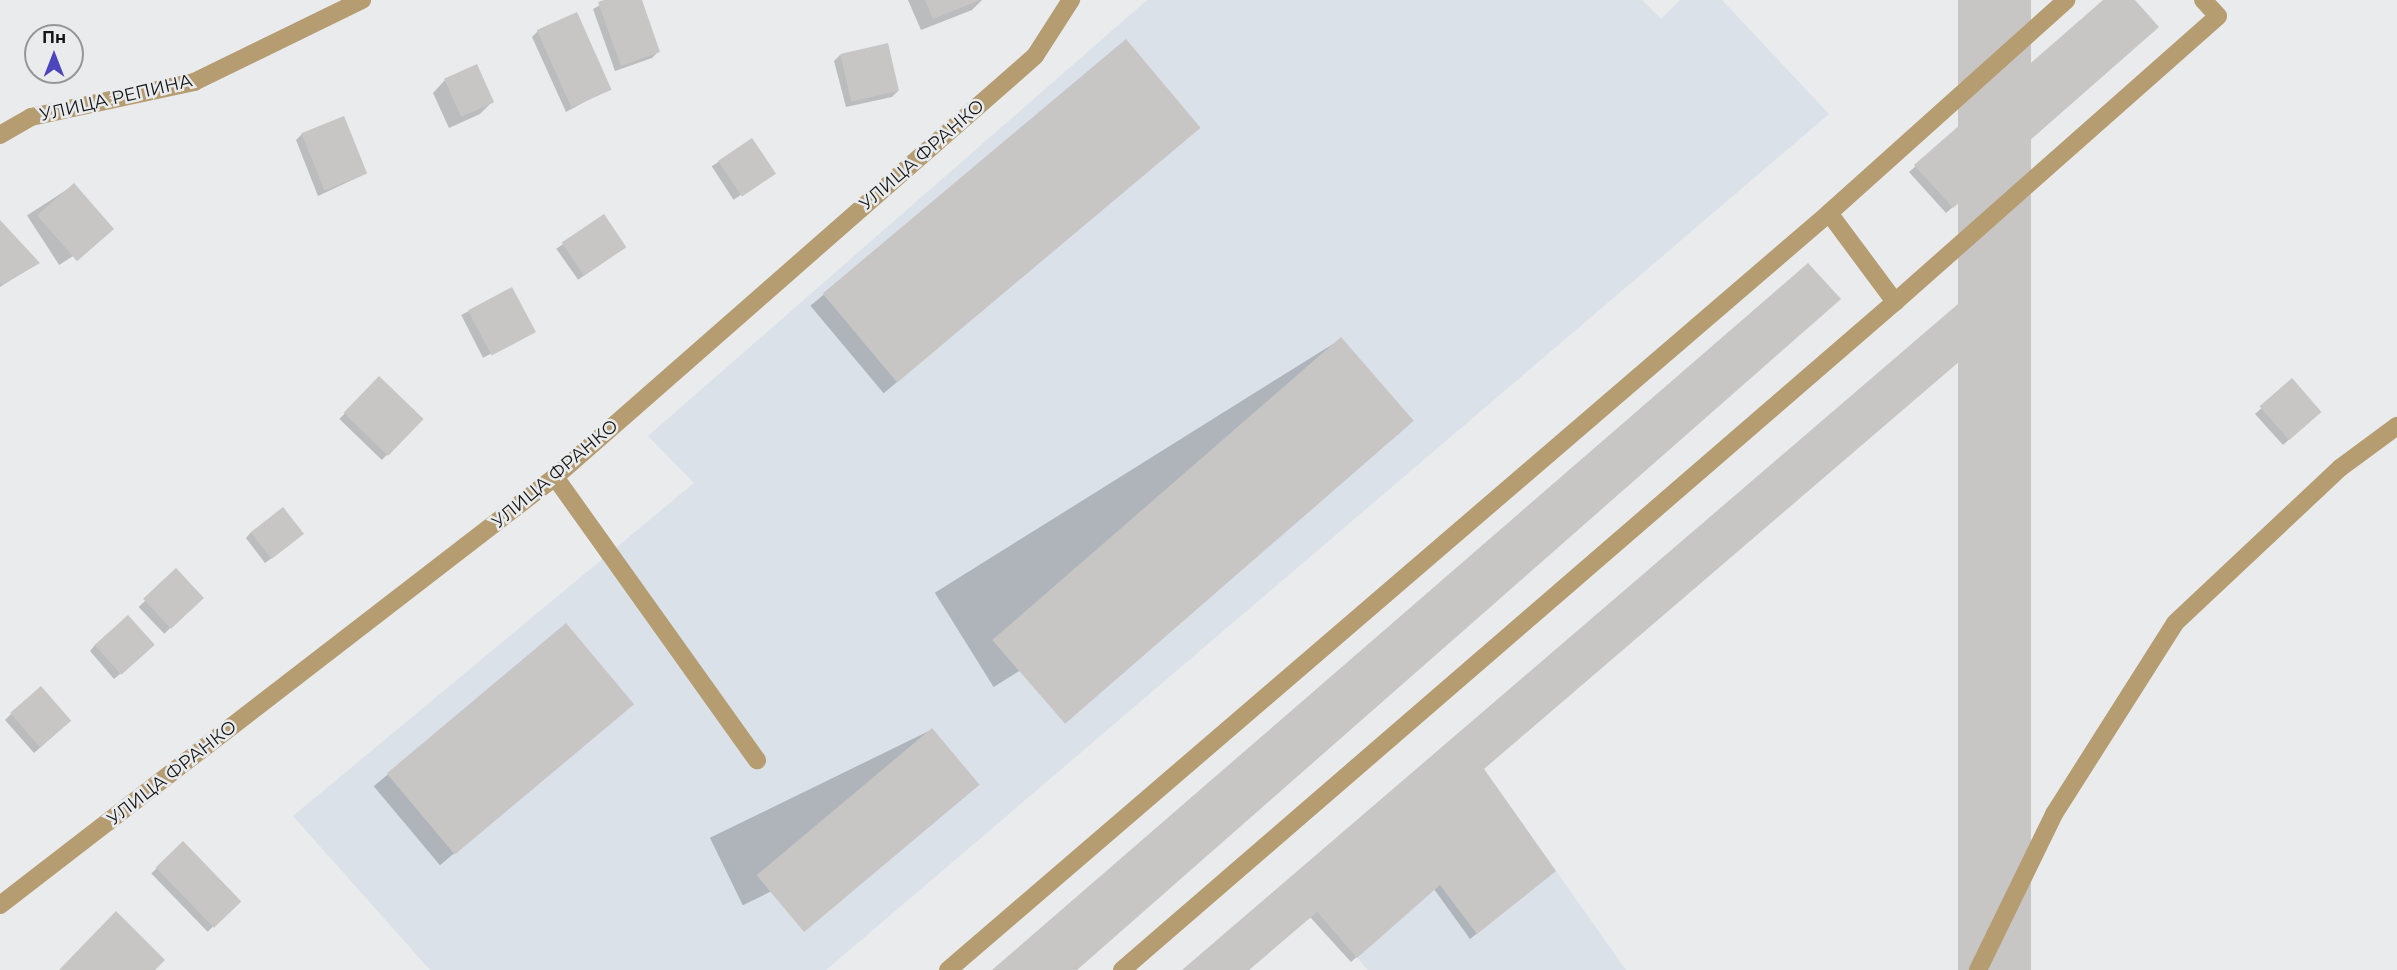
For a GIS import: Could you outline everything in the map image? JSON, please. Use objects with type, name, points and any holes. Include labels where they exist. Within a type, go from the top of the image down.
[{"type":"street","name":"УЛИЦА РЕПИНА","points":[[0,135],[31,117],[194,82],[362,0]]},
{"type":"street","name":"УЛИЦА ФРАНКО","points":[[0,905],[555,477],[1035,56],[1071,0]]},
{"type":"street","points":[[948,970],[1829,213],[2066,0]]},
{"type":"street","points":[[1122,970],[1895,302],[2218,16],[2203,0]]},
{"type":"street","points":[[1829,213],[1895,302]]},
{"type":"street","points":[[1978,970],[2054,814],[2175,623],[2340,468],[2397,426]]},
{"type":"street","points":[[555,477],[757,760]]},
{"type":"shaded area","points":[[1147,0],[1642,0],[1661,19],[1680,0],[1722,0],[1829,114],[826,970],[430,970],[293,816],[694,483],[648,436]]},
{"type":"shaded area","points":[[1484,769],[1626,970],[1368,970],[1317,912]]},
{"type":"building","points":[[642,0],[660,52],[621,66],[598,2]]},
{"type":"building","points":[[925,0],[980,0],[933,19]]},
{"type":"building","points":[[1958,0],[2031,0],[2031,970],[1958,970]]},
{"type":"building","points":[[2103,0],[2135,0],[2159,27],[1953,208],[1914,165]]},
{"type":"building","points":[[577,12],[612,90],[571,108],[537,30]]},
{"type":"building","points":[[1126,39],[1201,128],[897,382],[823,294]]},
{"type":"building","points":[[888,43],[899,91],[851,102],[840,54]]},
{"type":"building","points":[[477,64],[494,102],[461,117],[444,79]]},
{"type":"building","points":[[344,116],[367,173],[325,191],[301,133]]},
{"type":"building","points":[[752,138],[776,174],[742,197],[718,161]]},
{"type":"building","points":[[74,183],[114,229],[77,261],[37,215]]},
{"type":"building","points":[[604,214],[626,247],[584,276],[562,243]]},
{"type":"building","points":[[0,220],[40,263],[2,285],[0,283]]},
{"type":"building","points":[[1808,263],[1841,299],[1077,970],[992,970]]},
{"type":"building","points":[[512,287],[536,332],[492,356],[468,310]]},
{"type":"building","points":[[1958,304],[1988,337],[1484,769],[1556,871],[1477,934],[1440,885],[1357,958],[1317,912],[1249,970],[1182,970]]},
{"type":"building","points":[[1341,337],[1414,421],[1065,724],[992,640]]},
{"type":"building","points":[[379,376],[424,419],[388,456],[344,413]]},
{"type":"building","points":[[2292,378],[2322,412],[2289,440],[2260,406]]},
{"type":"building","points":[[283,507],[304,534],[272,559],[251,532]]},
{"type":"building","points":[[176,568],[204,598],[171,629],[143,599]]},
{"type":"building","points":[[128,615],[155,645],[121,675],[95,645]]},
{"type":"building","points":[[566,623],[634,704],[455,855],[387,773]]},
{"type":"building","points":[[41,686],[71,721],[40,748],[10,713]]},
{"type":"building","points":[[932,728],[980,785],[804,932],[757,875]]},
{"type":"building","points":[[183,841],[241,901],[214,928],[156,867]]},
{"type":"building","points":[[116,911],[165,960],[155,970],[59,970]]}]
